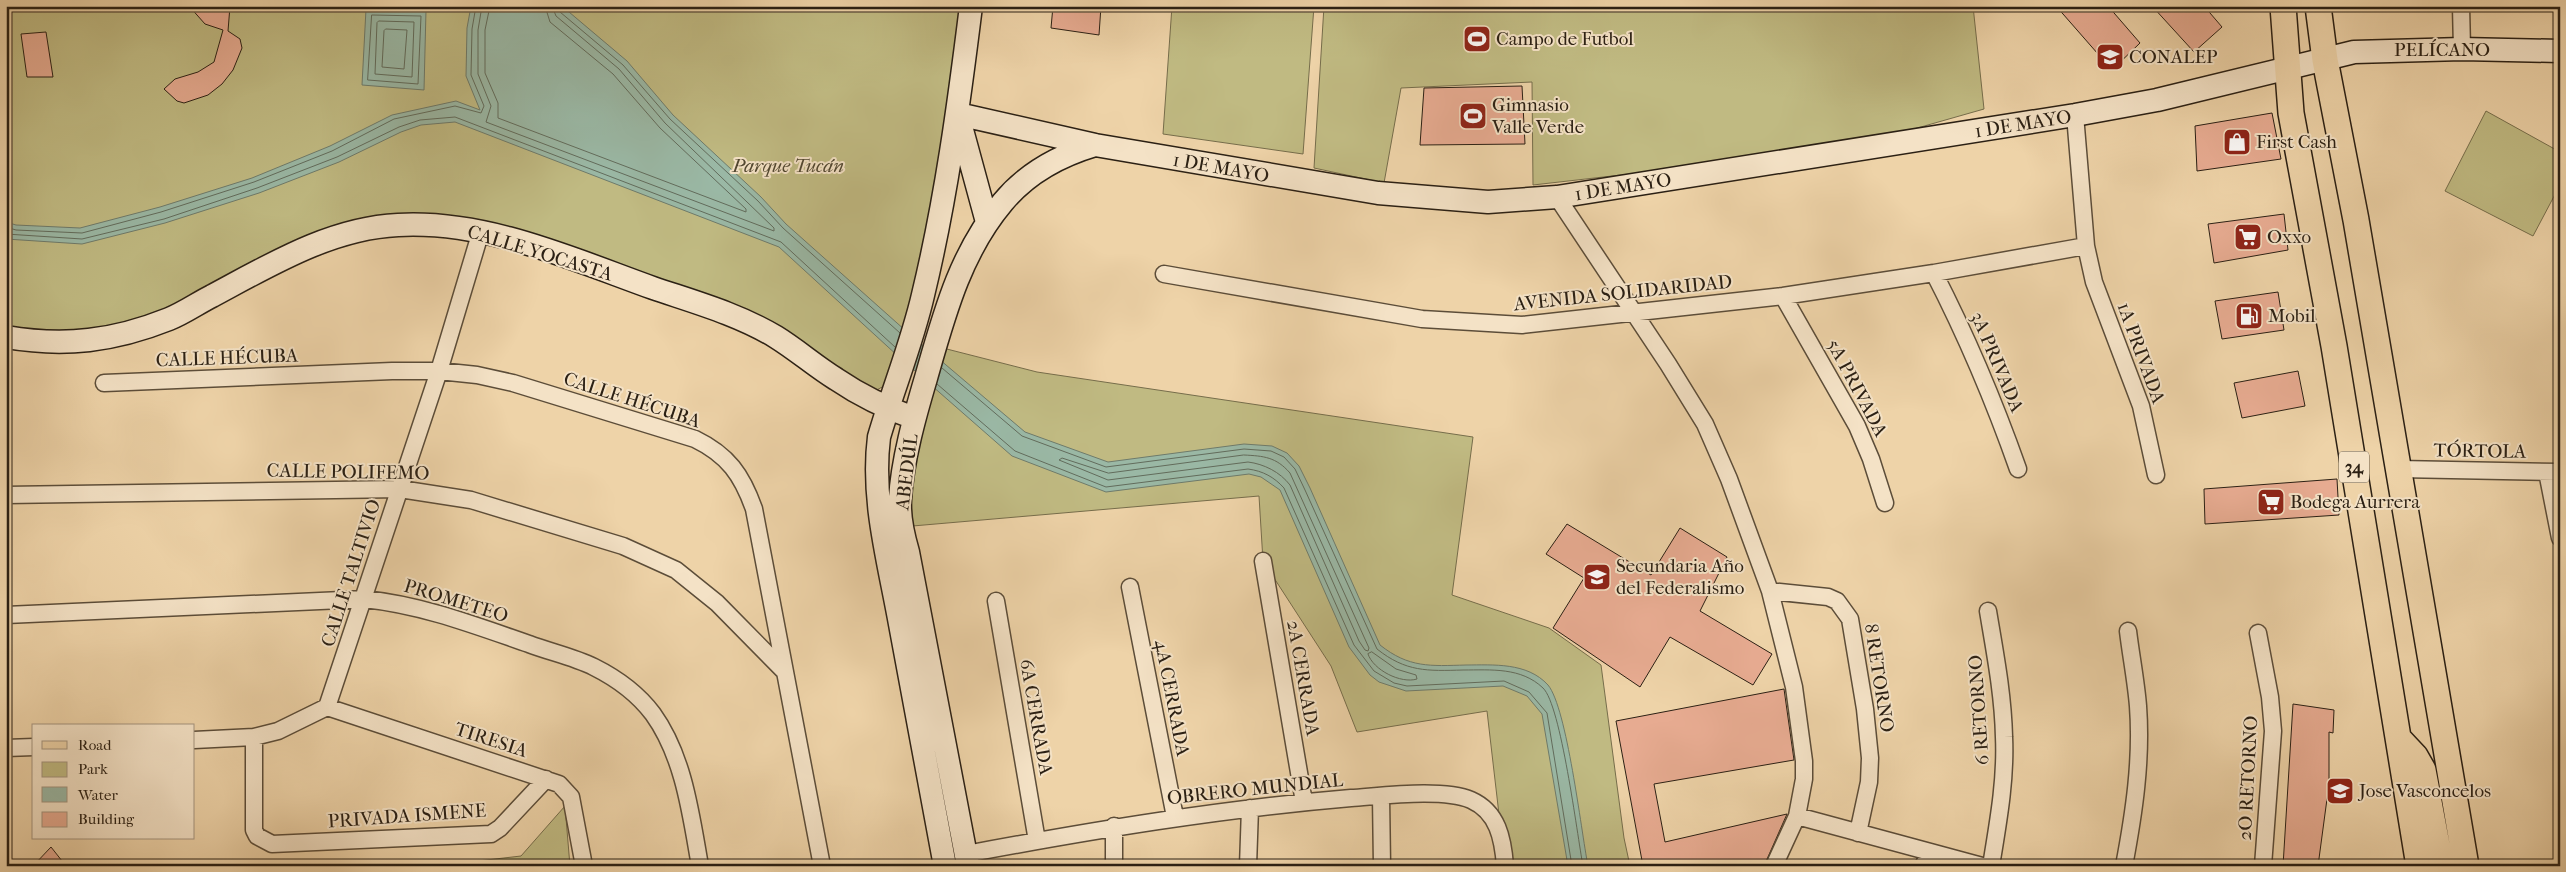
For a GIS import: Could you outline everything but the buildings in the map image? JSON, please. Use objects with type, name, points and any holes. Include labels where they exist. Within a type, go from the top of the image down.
[{"type":"main road","name":"34","points":[[2283,6],[2286,69],[2291,113],[2334,346],[2419,866]]},
{"type":"main road","name":"34","points":[[2318,6],[2325,60],[2354,210],[2466,866]]},
{"type":"main road","points":[[2399,738],[2415,756],[2422,770],[2441,866]]},
{"type":"street","name":"ABEDÚL","points":[[945,866],[876,489],[879,437],[923,297],[948,178],[971,6]]},
{"type":"street","points":[[2461,6],[2462,49]]},
{"type":"street","name":"PELÍCANO","points":[[2286,69],[2354,52],[2462,49],[2560,50]]},
{"type":"street","name":"1 DE MAYO","points":[[958,114],[1094,145],[1274,177],[1387,194],[1488,202],[1557,197],[2074,116],[2157,100],[2286,69]]},
{"type":"street","points":[[958,114],[987,222]]},
{"type":"street","name":"1A PRIVADA","points":[[2074,116],[2086,246],[2094,282],[2141,406],[2156,475]]},
{"type":"street","name":"ABEDÚL","points":[[967,860],[908,552],[901,527],[900,499],[914,418],[948,302],[960,270],[987,222],[1004,201],[1035,172],[1071,152],[1094,145]]},
{"type":"street","points":[[1557,197],[1705,424],[1730,479],[1770,591],[1794,687],[1801,731],[1804,779],[1797,816],[1774,866]]},
{"type":"street","name":"CALLE YOCASTA","points":[[6,337],[36,342],[78,343],[122,335],[170,318],[286,257],[327,240],[361,230],[397,225],[435,226],[481,231],[555,253],[740,318],[775,336],[834,378],[887,409],[914,418]]},
{"type":"street","name":"CALLE TALTIVIO","points":[[327,707],[439,371],[481,231]]},
{"type":"street","name":"AVENIDA SOLIDARIDAD","points":[[1164,274],[1362,310],[1470,323],[1522,325],[1635,314],[1783,296],[1934,273],[2086,246]]},
{"type":"street","name":"3A PRIVADA","points":[[1934,273],[1962,327],[1986,381],[2018,469]]},
{"type":"street","name":"5A PRIVADA","points":[[1783,296],[1857,426],[1886,503]]},
{"type":"street","name":"CALLE HÉCUBA","points":[[104,383],[384,371],[439,371],[477,375],[513,383],[695,440],[714,449],[731,465],[746,486],[754,509],[822,866]]},
{"type":"street","name":"TÓRTOLA","points":[[2399,469],[2554,472]]},
{"type":"street","points":[[2554,472],[2560,538]]},
{"type":"street","name":"CALLE POLIFEMO","points":[[6,496],[400,489],[471,500],[623,546],[652,557],[676,570],[717,603],[786,673]]},
{"type":"street","name":"2A CERRADA","points":[[1263,560],[1304,802]]},
{"type":"street","name":"4A CERRADA","points":[[1130,587],[1175,817]]},
{"type":"street","name":"8 RETORNO","points":[[1770,591],[1828,596],[1837,601],[1850,619],[1858,655],[1870,758],[1866,805],[1858,833]]},
{"type":"street","name":"PROMETEO","points":[[6,615],[364,599],[397,602],[440,613],[592,666],[636,695],[657,722],[669,743],[681,776],[700,866]]},
{"type":"street","name":"6A CERRADA","points":[[996,601],[1038,841]]},
{"type":"street","name":"6 RETORNO","points":[[1988,611],[2002,696],[2004,738],[2000,810],[1991,866]]},
{"type":"street","points":[[2124,866],[2137,784],[2139,743],[2138,706],[2128,631]]},
{"type":"street","name":"2O RETORNO","points":[[2258,633],[2270,697],[2273,732],[2263,866]]},
{"type":"street","points":[[195,740],[254,737],[278,731],[327,707]]},
{"type":"street","name":"TIRESIA","points":[[327,707],[559,784],[570,797],[584,866]]},
{"type":"street","name":"PRIVADA ISMENE","points":[[254,737],[254,830],[257,836],[272,844],[491,834],[500,828],[546,779]]},
{"type":"street","points":[[6,748],[32,747]]},
{"type":"street","name":"OBRERO MUNDIAL","points":[[967,860],[1038,841],[1114,826],[1175,817],[1304,802],[1381,796],[1450,794],[1471,800],[1486,809],[1496,822],[1503,844],[1505,866]]},
{"type":"street","points":[[1381,796],[1382,866]]},
{"type":"street","points":[[1248,866],[1250,808]]},
{"type":"street","points":[[1797,816],[1858,833],[1926,859],[1982,866]]},
{"type":"street","points":[[1114,826],[1114,866]]},
{"type":"green space","name":"Parque Tucán","points":[[6,6],[971,6],[937,232],[884,386],[864,397],[775,336],[481,231],[361,230],[122,335],[6,337]]},
{"type":"green space","points":[[1172,6],[1314,6],[1303,154],[1163,134]]},
{"type":"green space","points":[[1324,6],[1973,6],[1984,109],[1840,150],[1533,185],[1532,82],[1401,88],[1384,183],[1314,168]]},
{"type":"green space","points":[[2486,111],[2560,152],[2560,185],[2533,236],[2445,191]]},
{"type":"green space","points":[[935,346],[1037,372],[1473,437],[1452,595],[1549,628],[1601,665],[1624,838],[1630,866],[1505,866],[1487,711],[1357,732],[1331,666],[1263,561],[1259,496],[901,527]]},
{"type":"green space","points":[[565,806],[570,866],[435,866],[521,856]]},
{"type":"water","points":[[471,6],[560,6],[569,12],[627,61],[673,115],[761,197],[786,224],[906,331],[1025,432],[1108,462],[1244,444],[1272,446],[1287,453],[1299,466],[1310,488],[1380,645],[1391,653],[1410,662],[1441,666],[1509,666],[1530,672],[1548,685],[1555,698],[1567,743],[1588,866],[1568,866],[1542,714],[1527,696],[1503,686],[1406,691],[1379,682],[1370,675],[1349,647],[1280,490],[1261,477],[1249,474],[1106,492],[1012,456],[899,357],[779,247],[455,122],[421,125],[401,132],[339,162],[259,193],[165,223],[82,244],[6,239],[6,222],[16,225],[80,228],[160,207],[252,178],[330,146],[392,115],[456,101],[480,110],[466,76],[467,28]]},
{"type":"water","points":[[366,9],[426,10],[424,90],[362,85]]},
{"type":"place","name":"Campo de Futbol","points":[[1477,39]]},
{"type":"place","name":"CONALEP","points":[[2110,57]]},
{"type":"place","name":"Gimnasio Valle Verde","points":[[1473,116]]},
{"type":"place","name":"First Cash","points":[[2237,142]]},
{"type":"place","name":"Oxxo","points":[[2248,237]]},
{"type":"place","name":"Mobil","points":[[2249,316]]},
{"type":"place","name":"Bodega Aurrera","points":[[2271,502]]},
{"type":"place","name":"Secundaria Año del Federalismo","points":[[1597,577]]},
{"type":"place","name":"Jose Vasconcelos","points":[[2340,791]]}]
